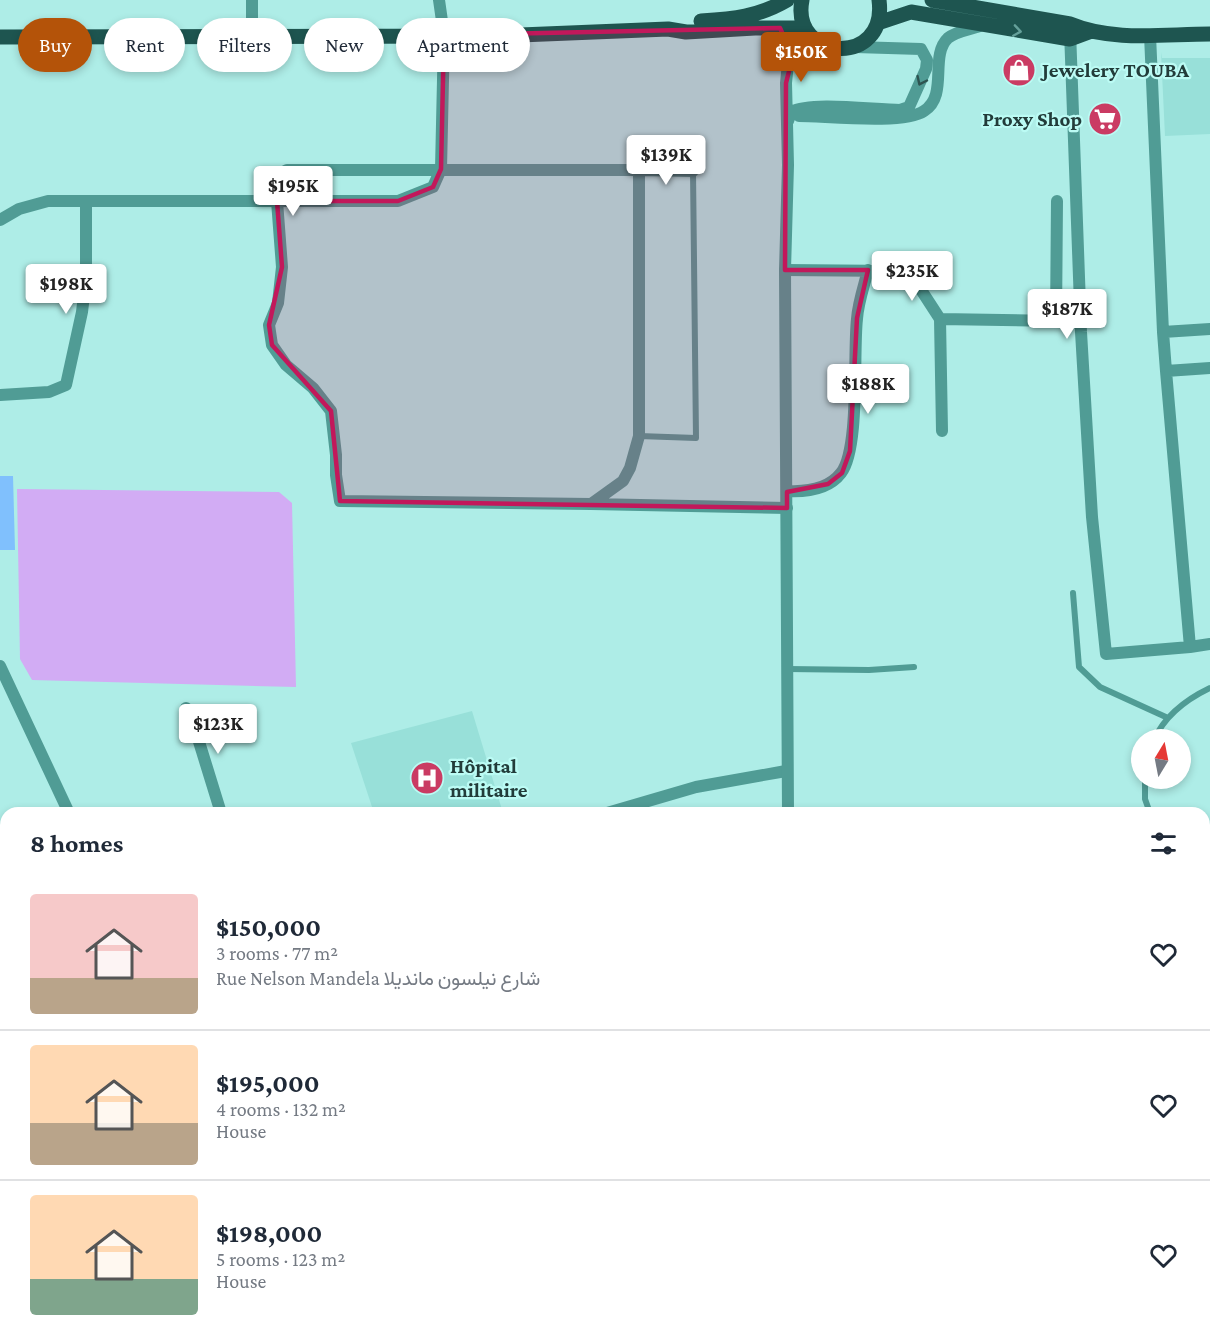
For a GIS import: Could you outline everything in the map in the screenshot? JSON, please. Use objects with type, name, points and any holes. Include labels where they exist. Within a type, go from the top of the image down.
[{"type":"main road","points":[[668,29],[683,23],[755,15],[767,12],[787,0]]},
{"type":"main road","points":[[802,0],[801,18],[812,38],[822,45],[838,49],[855,47],[873,33],[881,11],[879,0]]},
{"type":"main road","points":[[932,0],[1070,31]]},
{"type":"main road","points":[[878,23],[911,12],[983,25],[1150,35],[1210,34]]},
{"type":"main road","points":[[780,28],[793,56]]},
{"type":"main road","points":[[530,34],[668,29],[686,32],[805,28]]},
{"type":"main road","points":[[292,36],[396,35]]},
{"type":"main road","points":[[0,37],[197,36]]},
{"type":"street","points":[[252,0],[252,18]]},
{"type":"street","points":[[439,0],[442,18]]},
{"type":"street","points":[[787,125],[796,116],[904,118],[923,111],[929,106],[938,85],[940,57],[944,44],[949,37],[983,25]]},
{"type":"street","points":[[1070,31],[1081,332],[1091,505],[1106,654],[1210,644]]},
{"type":"street","points":[[1150,35],[1166,371],[1190,647]]},
{"type":"street","points":[[788,807],[786,83],[788,63],[793,56],[822,45]]},
{"type":"street","points":[[787,125],[791,112],[798,108],[841,107],[900,110],[909,107],[926,69],[927,60],[921,49],[855,47]]},
{"type":"street","points":[[0,220],[19,208],[48,201],[398,201],[433,187],[441,169],[443,72]]},
{"type":"street","points":[[693,171],[287,170],[278,175],[277,201],[282,267],[278,303],[269,325],[272,345],[286,365],[313,388],[331,411],[340,501],[787,508]]},
{"type":"street","points":[[591,504],[623,480],[630,468],[639,436],[639,170]]},
{"type":"street","points":[[0,395],[49,392],[66,385],[82,312],[86,278],[86,201]]},
{"type":"street","points":[[940,319],[1056,321],[1057,201]]},
{"type":"street","points":[[785,270],[896,271],[914,279],[940,319],[942,431]]},
{"type":"street","points":[[787,491],[813,490],[828,484],[842,473],[850,451],[857,318],[868,270]]},
{"type":"street","points":[[1164,332],[1210,328]]},
{"type":"street","points":[[1166,371],[1210,368]]},
{"type":"street","points":[[0,666],[66,807]]},
{"type":"street","points":[[186,708],[196,732],[218,807]]},
{"type":"street","points":[[628,807],[696,787],[786,771]]},
{"type":"lane","points":[[639,436],[696,438],[693,171]]},
{"type":"lane","points":[[1072,593],[1079,667],[1100,687],[1168,718]]},
{"type":"lane","points":[[787,669],[830,671],[914,668]]},
{"type":"lane","points":[[1161,729],[1168,718],[1192,696],[1210,688]]},
{"type":"lane","points":[[1145,789],[1148,807]]},
{"type":"highlighted area","points":[[780,28],[793,56],[786,83],[785,270],[868,270],[857,318],[850,451],[842,473],[828,484],[787,492],[787,508],[340,501],[331,411],[272,345],[269,325],[282,267],[277,201],[398,201],[433,187],[441,169],[444,35]]},
{"type":"shaded area","points":[[1161,52],[1162,58],[1210,58],[1210,134],[1165,136]]},
{"type":"shaded area","points":[[17,489],[279,492],[292,503],[296,687],[32,680],[20,659]]},
{"type":"shaded area","name":"Hôpital militaire","points":[[472,711],[501,807],[372,807],[351,743]]},
{"type":"water","points":[[0,476],[13,476],[15,550],[0,550]]},
{"type":"place","name":"Jewelery TOUBA","points":[[1019,70]]},
{"type":"place","name":"Proxy Shop","points":[[1105,119]]},
{"type":"place","name":"Hôpital militaire","points":[[427,778]]}]
